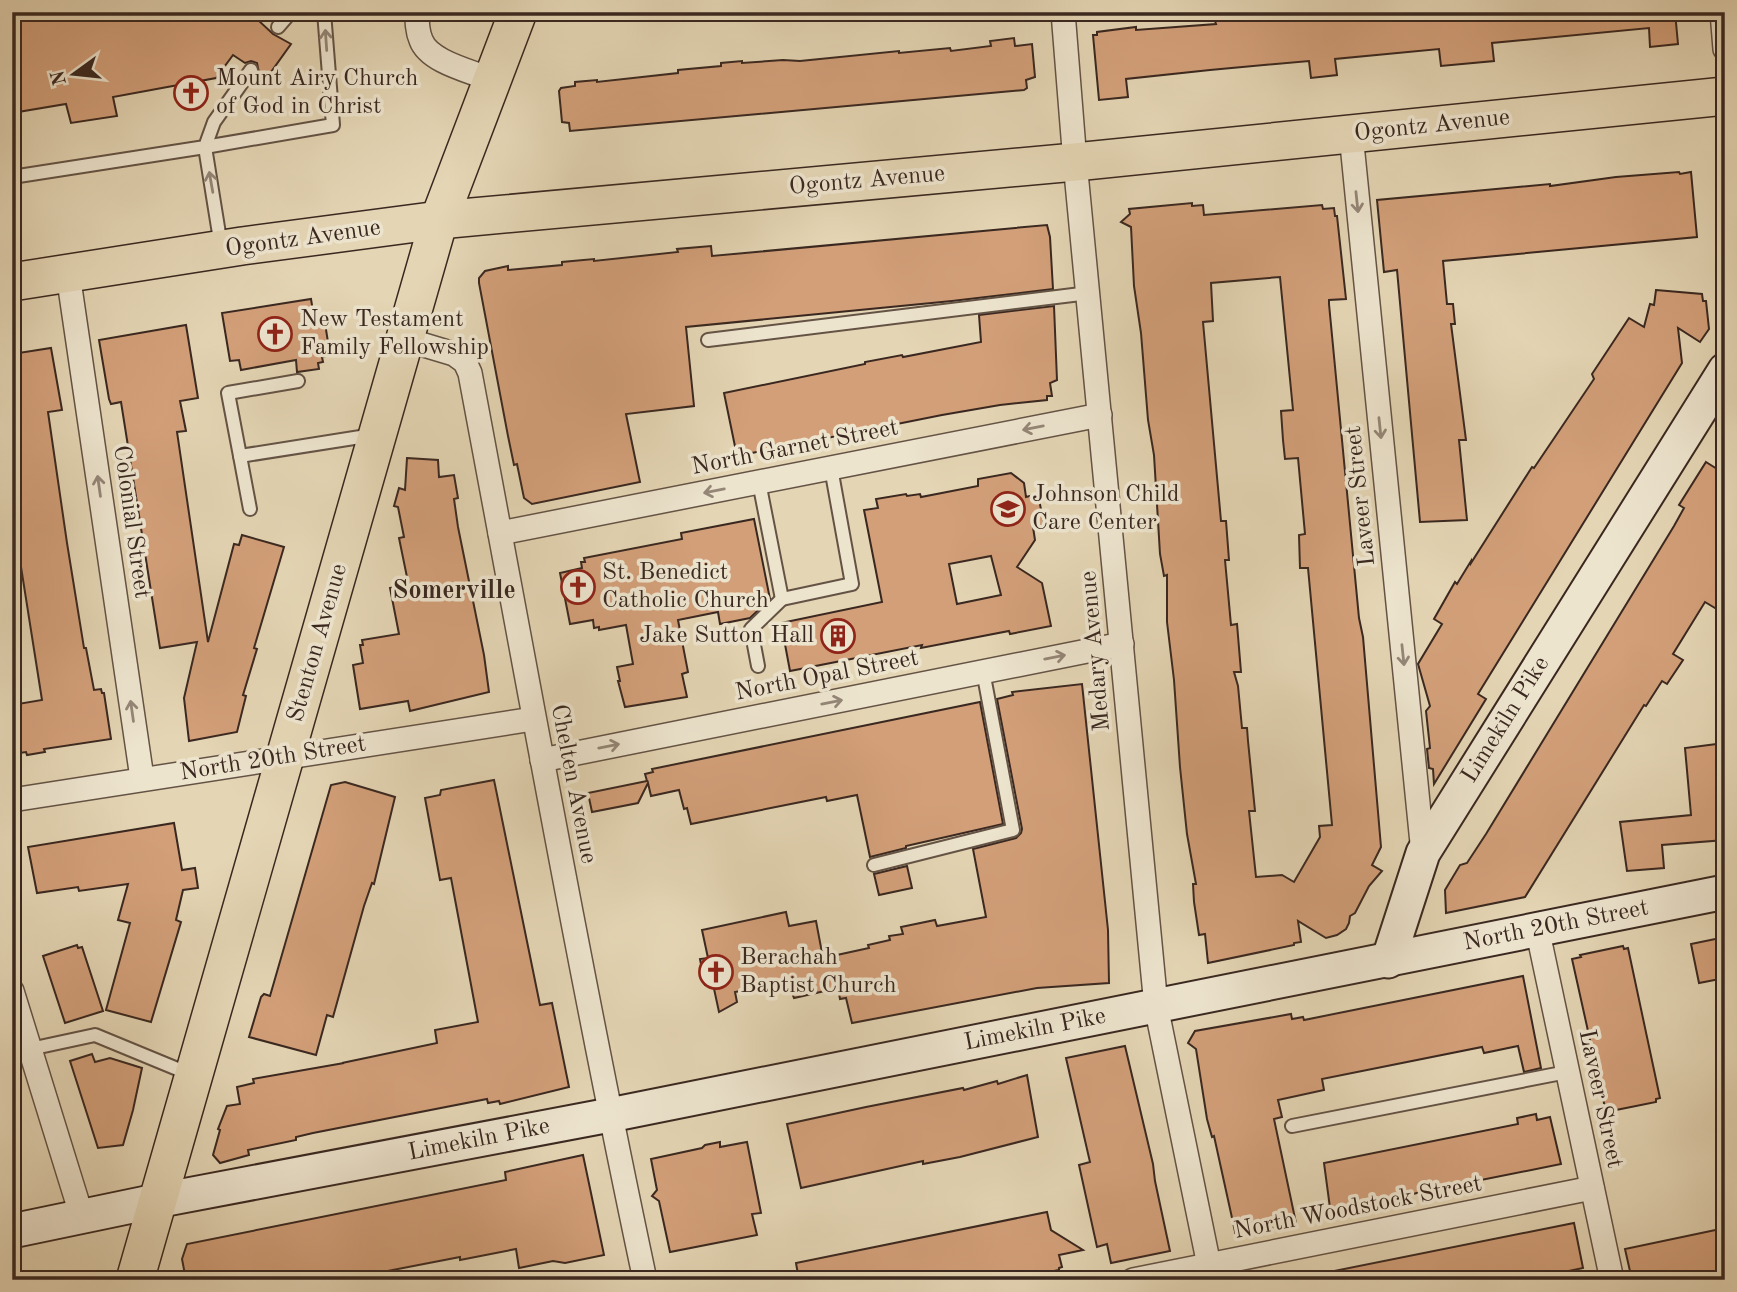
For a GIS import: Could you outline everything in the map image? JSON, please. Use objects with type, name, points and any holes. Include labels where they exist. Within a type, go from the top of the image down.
[{"type":"main road","name":"Stenton Avenue","points":[[135,1280],[439,220],[518,12]]},
{"type":"main road","name":"Ogontz Avenue","points":[[14,271],[68,274],[222,249],[439,220],[1075,162],[1725,96]]},
{"type":"street","points":[[416,12],[421,40],[426,50],[436,58],[492,80]]},
{"type":"street","name":"Medary Avenue","points":[[1063,12],[1156,1006],[1210,1272]]},
{"type":"street","points":[[1721,12],[1725,49]]},
{"type":"street","name":"Laveer Street","points":[[1351,134],[1423,853]]},
{"type":"street","name":"Colonial Street","points":[[68,274],[142,778]]},
{"type":"street","name":"Chelten Avenue","points":[[404,339],[454,354],[465,362],[470,373],[533,719],[645,1280]]},
{"type":"street","name":"Limekiln Pike","points":[[12,1231],[1388,961],[1423,853],[1725,370]]},
{"type":"street","name":"North Garnet Street","points":[[500,533],[1100,415]]},
{"type":"street","name":"North Opal Street","points":[[542,760],[1122,644]]},
{"type":"street","name":"North 20th Street","points":[[12,800],[533,719]]},
{"type":"street","name":"North 20th Street","points":[[1388,961],[1537,928],[1725,892]]},
{"type":"street","name":"Laveer Street","points":[[1537,928],[1612,1280]]},
{"type":"street","points":[[12,991],[82,1217]]},
{"type":"street","name":"North Woodstock Street","points":[[1133,1280],[1210,1272],[1592,1188]]},
{"type":"lane","points":[[278,27],[291,12]]},
{"type":"lane","points":[[12,177],[333,125],[324,12]]},
{"type":"lane","points":[[222,249],[205,147],[214,122],[251,70]]},
{"type":"lane","points":[[708,340],[1089,293]]},
{"type":"lane","points":[[250,509],[228,393],[298,381]]},
{"type":"lane","points":[[240,456],[377,434]]},
{"type":"lane","points":[[758,666],[751,629],[782,599],[852,584],[831,467]]},
{"type":"lane","points":[[759,482],[782,599]]},
{"type":"lane","points":[[874,865],[1013,830],[983,671]]},
{"type":"lane","points":[[30,1049],[95,1035],[192,1076]]},
{"type":"lane","points":[[1292,1126],[1567,1072]]},
{"type":"building","points":[[12,12],[266,12],[259,21],[273,34],[291,44],[266,79],[259,73],[257,63],[245,63],[233,55],[216,78],[113,97],[117,116],[71,123],[66,104],[12,113]]},
{"type":"building","points":[[1335,12],[1675,12],[1678,44],[1650,47],[1649,28],[1492,43],[1494,61],[1441,66],[1439,49],[1335,59],[1337,75],[1311,78],[1309,61],[1210,70],[1126,79],[1128,97],[1099,100],[1093,35],[1097,35],[1097,32]]},
{"type":"building","points":[[1014,38],[1015,46],[1032,44],[1035,77],[1026,80],[1027,88],[1024,90],[570,131],[569,123],[562,122],[559,91],[561,88],[575,86],[575,82],[678,73],[678,70],[742,61],[800,61],[950,48],[951,51],[991,46],[990,41]]},
{"type":"building","points":[[1691,172],[1697,237],[1443,261],[1447,304],[1453,304],[1455,324],[1451,324],[1466,440],[1459,440],[1467,520],[1420,522],[1397,270],[1384,272],[1377,200]]},
{"type":"building","points":[[1192,203],[1192,206],[1203,205],[1204,215],[1322,205],[1323,209],[1334,208],[1346,299],[1329,300],[1329,304],[1363,637],[1381,847],[1372,865],[1382,871],[1369,886],[1355,913],[1350,916],[1346,929],[1337,935],[1326,938],[1298,921],[1301,942],[1208,963],[1205,934],[1199,935],[1194,902],[1193,884],[1196,884],[1187,834],[1180,767],[1167,622],[1167,575],[1164,576],[1160,554],[1154,455],[1134,286],[1131,227],[1121,222],[1130,214],[1129,209]],"holes":[[[1280,277],[1293,410],[1281,411],[1283,440],[1285,459],[1298,458],[1305,534],[1299,535],[1300,568],[1308,568],[1332,825],[1319,826],[1320,837],[1294,882],[1282,875],[1256,877],[1249,811],[1255,811],[1247,728],[1242,728],[1234,672],[1241,672],[1237,624],[1231,625],[1225,560],[1229,560],[1226,521],[1221,521],[1203,322],[1213,321],[1211,283]]]},
{"type":"building","points":[[1047,225],[1053,289],[686,327],[694,406],[626,414],[640,482],[532,504],[524,498],[517,464],[514,465],[479,283],[479,278],[485,271],[508,266],[508,270],[562,265],[562,262],[678,252],[677,249],[711,246],[712,256]]},
{"type":"building","points":[[1656,290],[1702,294],[1703,301],[1706,301],[1709,329],[1700,342],[1678,328],[1682,363],[1478,694],[1486,699],[1434,784],[1427,749],[1430,748],[1426,711],[1430,706],[1418,664],[1442,624],[1434,619],[1455,582],[1457,584],[1532,467],[1534,468],[1594,379],[1592,374],[1629,318],[1644,327],[1650,304],[1654,305]]},
{"type":"building","points":[[311,299],[315,324],[325,323],[330,355],[322,357],[323,362],[318,363],[319,369],[297,372],[296,360],[241,370],[239,360],[230,361],[222,313]]},
{"type":"building","points":[[1054,306],[1057,380],[1050,383],[1052,396],[1047,396],[1047,400],[942,415],[737,456],[724,393],[865,362],[981,342],[979,315]]},
{"type":"building","points":[[186,325],[198,398],[180,401],[186,431],[177,432],[208,642],[234,544],[239,545],[242,535],[284,547],[254,648],[257,649],[243,695],[246,696],[237,732],[189,741],[184,698],[197,642],[160,648],[121,402],[111,404],[109,399],[99,340]]},
{"type":"building","points":[[51,348],[62,410],[48,412],[67,543],[84,648],[94,690],[101,689],[104,693],[111,739],[44,749],[45,752],[27,755],[26,752],[12,754],[12,705],[42,700],[12,510],[12,354]]},
{"type":"building","points":[[407,458],[438,460],[439,477],[454,475],[458,498],[454,499],[458,527],[489,692],[410,711],[408,701],[360,709],[353,665],[363,663],[360,645],[363,645],[362,640],[399,634],[390,588],[408,582],[399,538],[404,537],[398,507],[394,506],[399,488],[405,490]]},
{"type":"building","points":[[1706,462],[1725,474],[1725,614],[1705,602],[1673,654],[1683,660],[1667,684],[1662,681],[1646,706],[1644,705],[1525,897],[1446,913],[1445,890],[1460,865],[1467,863],[1486,834],[1674,526],[1684,508],[1679,505]]},
{"type":"building","points":[[1011,473],[1024,483],[1026,497],[1038,494],[1044,525],[1033,527],[1035,540],[1017,567],[1042,583],[1051,626],[921,648],[922,645],[790,671],[781,623],[882,602],[864,510],[878,508],[876,499],[906,494],[920,494],[921,497],[978,486],[978,479]],"holes":[[[991,556],[1001,595],[957,604],[949,564]]]},
{"type":"building","points":[[754,519],[770,599],[750,618],[720,624],[718,612],[678,620],[688,672],[682,674],[687,697],[625,707],[617,667],[633,664],[626,625],[599,630],[599,627],[594,628],[593,620],[570,624],[560,573],[582,568],[581,562],[585,562],[584,558],[682,539],[681,533]]},
{"type":"building","points":[[1082,684],[1108,930],[1109,983],[1037,988],[852,1023],[846,998],[840,999],[838,988],[794,998],[792,993],[787,992],[785,983],[735,992],[737,1002],[719,1012],[713,984],[705,985],[700,959],[708,958],[702,930],[786,912],[789,926],[816,921],[823,958],[869,948],[868,945],[890,940],[889,936],[903,934],[901,927],[935,920],[937,926],[986,917],[973,849],[1016,838],[1022,829],[997,699],[1013,695],[1012,692]]},
{"type":"building","points":[[980,702],[1003,824],[870,857],[857,795],[827,801],[826,797],[691,824],[679,790],[651,796],[648,783],[638,803],[592,812],[588,793],[647,781],[645,774],[653,772],[652,769]]},
{"type":"building","points":[[1725,743],[1725,840],[1662,845],[1664,868],[1627,871],[1620,822],[1691,815],[1685,748]]},
{"type":"building","points":[[494,780],[540,1005],[552,1003],[569,1087],[500,1104],[499,1101],[488,1103],[487,1099],[313,1133],[296,1137],[296,1140],[248,1150],[249,1155],[220,1163],[213,1155],[220,1130],[218,1129],[227,1106],[240,1104],[237,1087],[254,1083],[253,1079],[437,1043],[435,1030],[478,1022],[451,878],[440,880],[425,798],[440,795],[441,790]]},
{"type":"building","points":[[345,782],[395,797],[374,884],[372,883],[364,906],[333,1017],[327,1015],[316,1055],[249,1037],[261,997],[264,994],[270,996],[331,785]]},
{"type":"building","points":[[174,823],[182,870],[195,868],[198,888],[183,890],[176,920],[181,922],[151,1022],[106,1010],[130,923],[118,920],[128,884],[79,891],[78,887],[37,893],[28,847]]},
{"type":"building","points":[[907,866],[912,888],[879,895],[874,874]]},
{"type":"building","points":[[1725,937],[1725,978],[1699,983],[1691,944]]},
{"type":"building","points":[[77,945],[78,948],[82,947],[103,1011],[65,1023],[43,956]]},
{"type":"building","points":[[1623,946],[1624,949],[1628,948],[1660,1098],[1656,1099],[1656,1102],[1606,1112],[1572,959]]},
{"type":"building","points":[[1523,976],[1541,1068],[1524,1072],[1518,1046],[1484,1053],[1482,1047],[1322,1079],[1324,1090],[1278,1100],[1282,1117],[1274,1119],[1296,1223],[1236,1236],[1214,1136],[1212,1137],[1207,1119],[1196,1049],[1188,1043],[1195,1031],[1291,1014],[1292,1019],[1303,1017],[1304,1020]]},
{"type":"building","points":[[1125,1046],[1170,1251],[1111,1263],[1107,1244],[1097,1247],[1079,1165],[1090,1162],[1066,1058]]},
{"type":"building","points":[[92,1054],[95,1062],[110,1058],[142,1068],[123,1145],[98,1148],[70,1061]]},
{"type":"building","points":[[1027,1075],[1038,1137],[960,1157],[923,1164],[923,1161],[801,1188],[787,1124],[963,1088],[964,1090],[997,1081],[998,1084]]},
{"type":"building","points":[[1536,1114],[1537,1120],[1550,1117],[1561,1164],[1336,1212],[1336,1209],[1330,1208],[1324,1163],[1518,1124],[1517,1118]]},
{"type":"building","points":[[720,1142],[720,1147],[747,1142],[761,1213],[752,1214],[757,1235],[670,1252],[659,1201],[652,1196],[657,1190],[651,1159]]},
{"type":"building","points":[[583,1155],[604,1255],[519,1268],[516,1249],[341,1280],[186,1280],[182,1259],[187,1244],[506,1180],[505,1172]]},
{"type":"building","points":[[1047,1212],[1051,1230],[1083,1250],[1059,1255],[1062,1267],[1059,1270],[1008,1280],[799,1280],[796,1263]]},
{"type":"building","points":[[1574,1223],[1583,1268],[1545,1276],[1545,1280],[1335,1280],[1334,1271]]},
{"type":"building","points":[[1725,1228],[1725,1280],[1632,1280],[1625,1249]]},
{"type":"place","name":"Mount Airy Church of God in Christ","points":[[191,93]]},
{"type":"place","name":"New Testament Family Fellowship","points":[[275,334]]},
{"type":"place","name":"Johnson Child Care Center","points":[[1008,509]]},
{"type":"place","name":"St. Benedict Catholic Church","points":[[578,587]]},
{"type":"place","name":"Jake Sutton Hall","points":[[838,636]]},
{"type":"place","name":"Berachah Baptist Church","points":[[716,972]]},
{"type":"district","name":"Somerville","points":[[454,591]]}]
